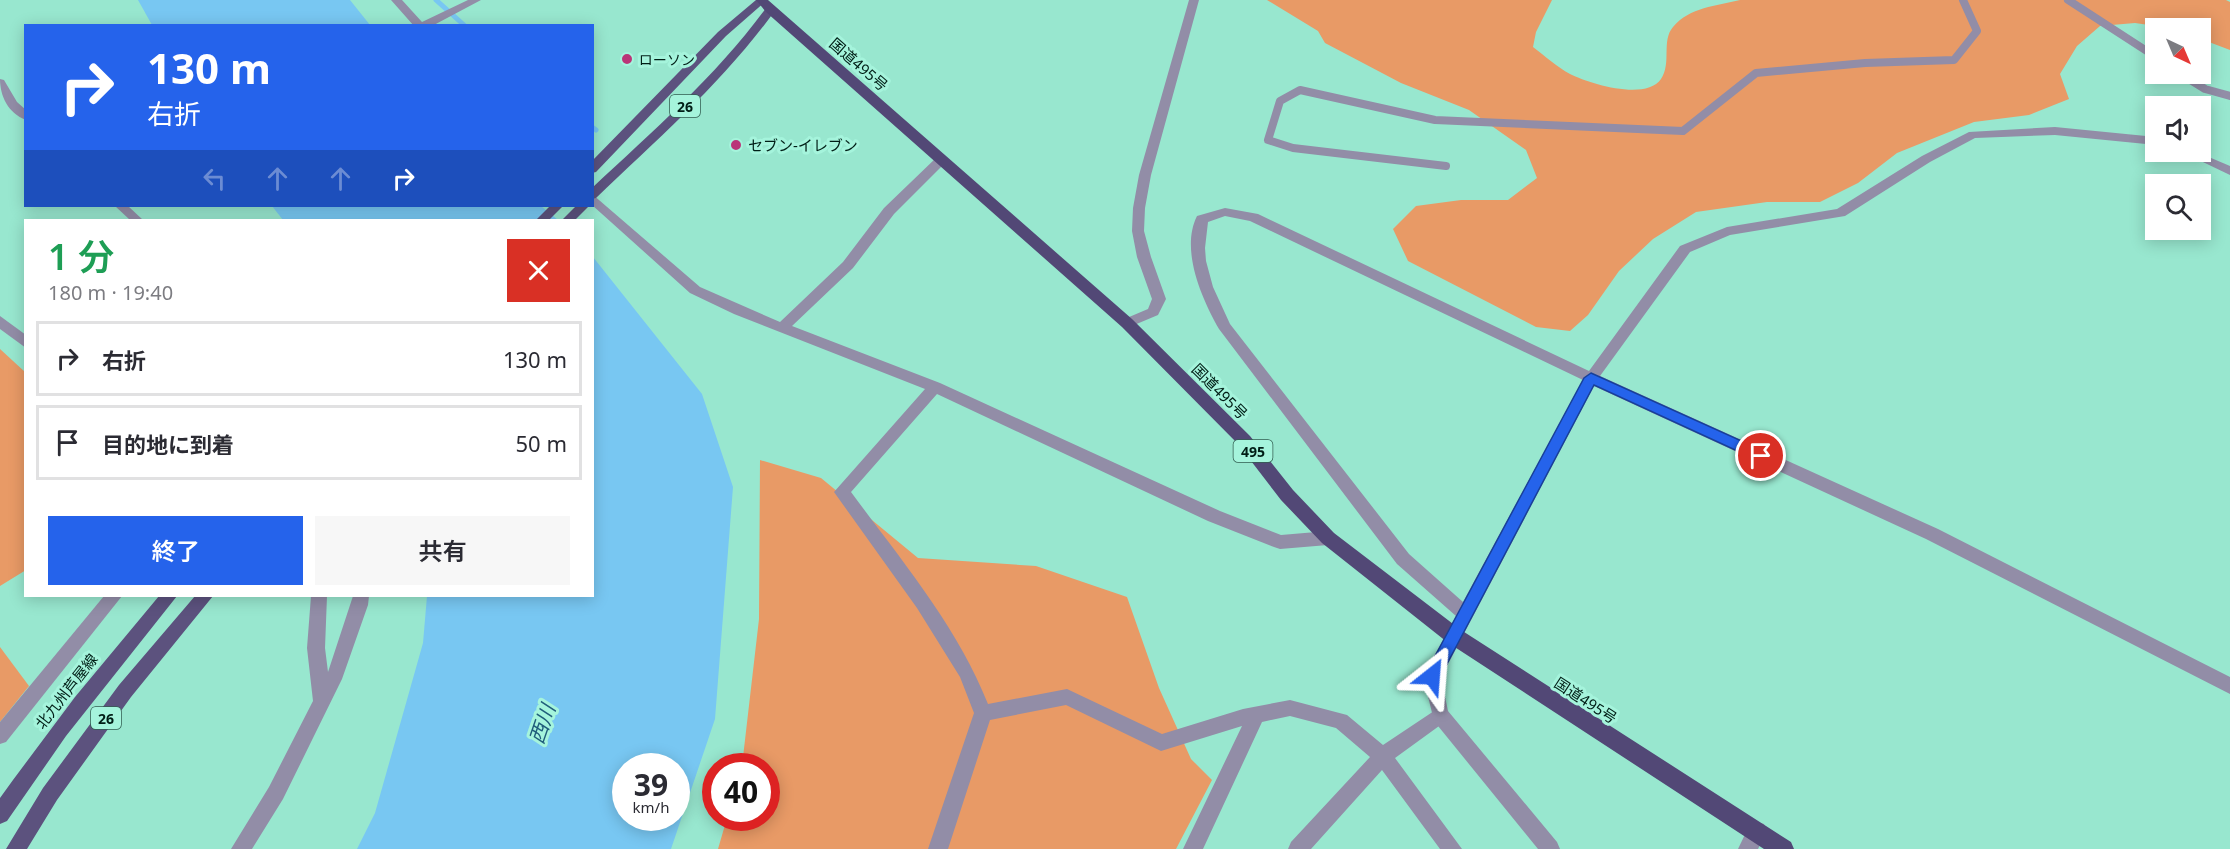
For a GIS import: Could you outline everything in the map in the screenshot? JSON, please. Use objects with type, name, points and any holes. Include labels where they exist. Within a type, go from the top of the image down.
[{"type":"highway","name":"国道495号","points":[[768,3],[941,160],[1127,323],[1244,440],[1287,495],[1328,538],[1454,636],[1783,849]]},
{"type":"main road","name":"26","points":[[594,167],[722,34],[768,3]]},
{"type":"main road","name":"26","points":[[594,194],[742,48],[768,3]]},
{"type":"main road","points":[[543,219],[556,207]]},
{"type":"main road","points":[[569,219],[581,207]]},
{"type":"main road","name":"北九州芦屋線","points":[[0,815],[97,681],[168,597]]},
{"type":"main road","name":"26","points":[[16,849],[50,794],[125,692],[204,597]]},
{"type":"street","points":[[396,0],[420,24]]},
{"type":"street","points":[[426,24],[476,0]]},
{"type":"street","points":[[1127,323],[1153,312],[1160,299],[1144,257],[1138,231],[1139,208],[1145,175],[1194,0]]},
{"type":"street","points":[[0,82],[12,104],[24,115]]},
{"type":"street","points":[[1550,849],[1440,714],[1432,676],[1591,378],[1685,249],[1727,231],[1840,213],[1899,175],[1973,135],[2055,131],[2145,140]]},
{"type":"street","points":[[782,328],[848,265],[889,211],[941,160]]},
{"type":"street","points":[[2210,162],[2230,171]]},
{"type":"street","points":[[594,198],[695,290],[782,328],[935,387],[1214,516],[1280,542],[1328,538]]},
{"type":"street","points":[[122,207],[136,219]]},
{"type":"street","points":[[1466,615],[1402,558],[1224,326],[1208,294],[1199,261],[1196,238],[1202,219],[1226,212],[1253,217],[1591,378],[1932,534],[2230,686]]},
{"type":"street","points":[[0,321],[24,341]]},
{"type":"street","points":[[935,387],[842,492],[923,603],[967,673],[983,713],[938,849]]},
{"type":"street","points":[[0,736],[113,597]]},
{"type":"street","points":[[319,597],[316,648],[322,701]]},
{"type":"street","points":[[241,849],[276,793],[336,673],[361,597]]},
{"type":"street","points":[[983,713],[1067,697],[1161,743],[1256,715],[1290,708],[1341,721],[1383,756],[1452,849]]},
{"type":"street","points":[[1298,849],[1383,756],[1440,714]]},
{"type":"street","points":[[1193,849],[1256,715]]},
{"type":"street","points":[[1748,849],[1757,831]]},
{"type":"lane","points":[[1446,166],[1293,148],[1268,140],[1280,101],[1300,90],[1435,120],[1683,131],[1756,73],[1865,63],[1954,60],[1977,31],[1963,0]]},
{"type":"lane","points":[[2068,0],[2145,50]]},
{"type":"lane","points":[[2197,84],[2205,89],[2230,96]]},
{"type":"shaded area","points":[[1267,0],[1552,0],[1536,32],[1533,47],[1560,68],[1579,78],[1617,89],[1631,90],[1654,86],[1661,79],[1666,66],[1669,33],[1680,20],[1704,8],[1740,0],[2226,0],[2230,2],[2230,50],[2211,43],[2211,18],[2145,18],[2145,24],[2100,26],[2077,46],[2060,74],[2069,99],[2029,115],[1974,122],[1897,153],[1858,183],[1820,202],[1767,202],[1696,212],[1653,239],[1619,271],[1588,315],[1570,331],[1536,327],[1408,261],[1393,229],[1416,206],[1461,200],[1508,200],[1537,178],[1526,150],[1469,110],[1401,83],[1325,43],[1318,31]]},
{"type":"shaded area","points":[[0,349],[24,371],[24,571],[0,586]]},
{"type":"shaded area","points":[[760,460],[821,478],[918,558],[1036,566],[1127,597],[1159,688],[1191,759],[1212,780],[1176,849],[718,849],[723,831],[780,831],[780,753],[744,753],[759,619]]},
{"type":"shaded area","points":[[0,647],[29,686],[0,722]]},
{"type":"water","points":[[138,0],[350,0],[369,24],[151,24]]},
{"type":"water","points":[[273,207],[542,207],[557,219],[282,219]]},
{"type":"water","name":"西川","points":[[594,258],[702,394],[733,487],[715,719],[690,793],[690,753],[612,753],[612,831],[677,831],[671,849],[357,849],[375,813],[423,643],[427,597],[594,597]]},
{"type":"waterway","points":[[436,0],[463,24]]},
{"type":"place","name":"ローソン","points":[[627,59]]},
{"type":"place","name":"セブン-イレブン","points":[[736,145]]},
{"type":"route","points":[[1432,676],[1591,378],[1761,456]]}]
